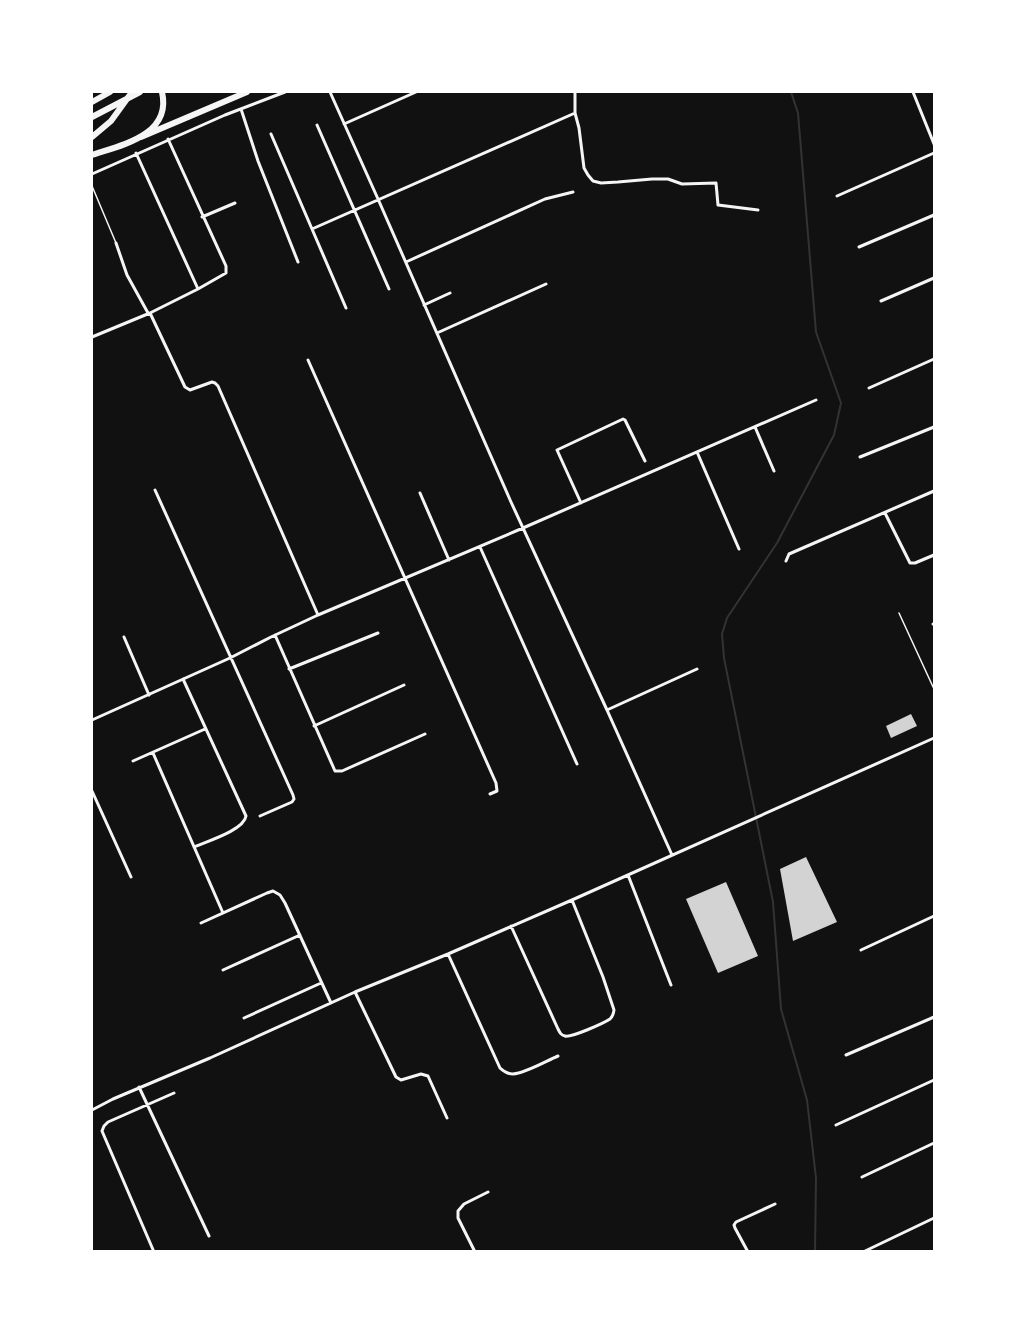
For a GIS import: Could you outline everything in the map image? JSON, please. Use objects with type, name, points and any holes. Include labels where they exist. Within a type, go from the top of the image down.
[{"type":"highway","points":[[92,102],[110,92]]},
{"type":"highway","points":[[92,137],[111,122],[132,92]]},
{"type":"highway","points":[[92,117],[140,92]]},
{"type":"highway","points":[[141,137],[154,127],[161,115],[164,98],[162,92]]},
{"type":"highway","points":[[92,156],[247,92]]},
{"type":"street","points":[[92,174],[168,139],[285,92]]},
{"type":"street","points":[[330,92],[523,528],[672,855]]},
{"type":"street","points":[[344,124],[416,92]]},
{"type":"street","points":[[575,92],[575,113],[585,168],[593,181],[609,183],[668,179],[682,184],[716,183],[718,205],[758,210]]},
{"type":"street","points":[[913,92],[934,144]]},
{"type":"street","points":[[241,109],[258,160],[298,262]]},
{"type":"street","points":[[312,229],[575,113]]},
{"type":"street","points":[[317,125],[389,289]]},
{"type":"street","points":[[271,134],[346,308]]},
{"type":"street","points":[[92,337],[198,290],[226,273],[226,266],[168,139]]},
{"type":"street","points":[[136,153],[198,290]]},
{"type":"street","points":[[837,196],[934,153]]},
{"type":"street","points":[[405,262],[545,199],[573,192]]},
{"type":"street","points":[[202,217],[235,203]]},
{"type":"street","points":[[859,247],[934,215]]},
{"type":"street","points":[[116,243],[127,275],[149,313],[185,387],[190,390],[212,382],[218,386],[318,615]]},
{"type":"street","points":[[881,301],[934,278]]},
{"type":"street","points":[[437,333],[546,284]]},
{"type":"street","points":[[424,305],[450,293]]},
{"type":"street","points":[[869,388],[934,359]]},
{"type":"street","points":[[308,360],[496,783],[497,791],[490,795]]},
{"type":"street","points":[[92,720],[230,658],[318,615],[816,400]]},
{"type":"street","points":[[581,503],[557,450],[622,419],[625,420],[645,461]]},
{"type":"street","points":[[755,427],[774,471]]},
{"type":"street","points":[[860,458],[934,427]]},
{"type":"street","points":[[697,452],[739,549]]},
{"type":"street","points":[[155,490],[294,799],[260,816]]},
{"type":"street","points":[[786,561],[789,554],[934,491]]},
{"type":"street","points":[[420,493],[449,560]]},
{"type":"street","points":[[885,513],[910,563],[934,555]]},
{"type":"street","points":[[480,547],[577,764]]},
{"type":"street","points":[[290,669],[378,633]]},
{"type":"street","points":[[275,635],[334,771],[342,771],[425,734]]},
{"type":"street","points":[[124,637],[149,695]]},
{"type":"street","points":[[607,710],[697,669]]},
{"type":"street","points":[[183,679],[246,816],[246,820],[230,832],[194,847]]},
{"type":"street","points":[[314,726],[404,685]]},
{"type":"street","points":[[133,761],[205,729]]},
{"type":"street","points":[[92,1110],[139,1087],[572,900],[934,738]]},
{"type":"street","points":[[153,753],[223,913]]},
{"type":"street","points":[[92,791],[131,878]]},
{"type":"street","points":[[628,875],[671,985]]},
{"type":"street","points":[[201,923],[267,893],[273,891],[280,895],[331,1004]]},
{"type":"street","points":[[511,926],[558,1029],[566,1036],[576,1034],[609,1019],[614,1014],[614,1010],[572,900]]},
{"type":"street","points":[[861,950],[934,916]]},
{"type":"street","points":[[223,970],[300,935]]},
{"type":"street","points":[[448,954],[500,1068],[504,1072],[512,1074],[525,1071],[558,1056]]},
{"type":"street","points":[[244,1018],[321,983]]},
{"type":"street","points":[[355,992],[396,1077],[401,1080],[421,1074],[428,1076],[447,1118]]},
{"type":"street","points":[[846,1055],[934,1017]]},
{"type":"street","points":[[836,1125],[934,1080]]},
{"type":"street","points":[[139,1087],[209,1236]]},
{"type":"street","points":[[154,1251],[102,1131],[108,1122],[174,1093]]},
{"type":"street","points":[[862,1177],[934,1143]]},
{"type":"street","points":[[475,1251],[458,1218],[458,1210],[488,1192]]},
{"type":"street","points":[[748,1251],[735,1228],[736,1222],[775,1204]]},
{"type":"street","points":[[863,1251],[934,1218]]},
{"type":"lane","points":[[92,186],[116,243]]},
{"type":"lane","points":[[899,614],[934,689]]},
{"type":"building","points":[[911,714],[917,726],[891,738],[886,726]]},
{"type":"building","points":[[806,857],[837,922],[793,941],[780,869]]},
{"type":"building","points":[[726,882],[758,956],[718,973],[686,899]]},
{"type":"waterway","points":[[791,92],[798,113],[816,332],[841,403],[834,435],[777,543],[727,618],[722,634],[724,658],[773,902],[781,1009],[807,1100],[816,1178],[815,1252]]}]
